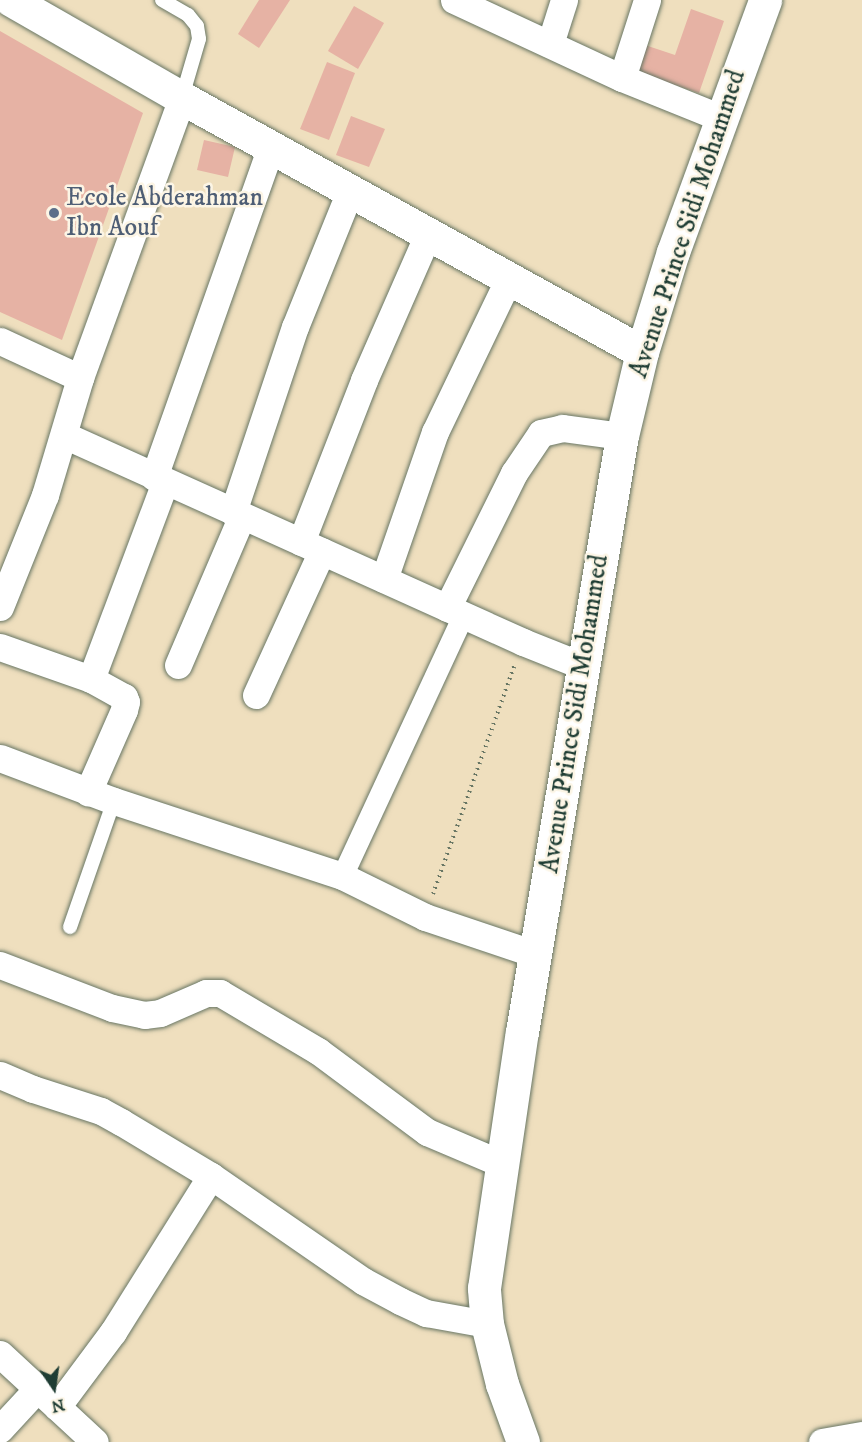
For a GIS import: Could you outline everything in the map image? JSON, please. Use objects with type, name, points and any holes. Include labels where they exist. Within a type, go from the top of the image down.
[{"type":"street","points":[[11,0],[182,98],[642,352]]},
{"type":"street","points":[[550,44],[564,0]]},
{"type":"street","points":[[622,78],[647,0]]},
{"type":"street","name":"Avenue Prince Sidi Mohammed","points":[[523,1442],[502,1384],[487,1324],[484,1288],[535,954],[583,666],[622,436],[642,352],[673,252],[765,0]]},
{"type":"street","points":[[468,3],[622,78],[721,118]]},
{"type":"street","points":[[0,607],[7,569],[45,495],[81,378],[182,98]]},
{"type":"street","points":[[91,679],[271,147]]},
{"type":"street","points":[[178,665],[237,514],[295,327],[350,191]]},
{"type":"street","points":[[256,695],[311,546],[364,380],[428,234]]},
{"type":"street","points":[[384,579],[435,432],[509,278]]},
{"type":"street","points":[[0,340],[81,378]]},
{"type":"street","points":[[342,876],[503,494],[541,433],[562,428],[622,436]]},
{"type":"street","points":[[64,435],[455,612],[583,666]]},
{"type":"street","points":[[0,647],[91,679],[123,697],[126,702],[88,792]]},
{"type":"street","points":[[0,758],[114,801],[342,876],[425,917],[535,954]]},
{"type":"street","points":[[0,965],[112,1008],[144,1016],[160,1013],[206,993],[220,993],[318,1052],[427,1132],[502,1164]]},
{"type":"street","points":[[0,1076],[101,1111],[211,1176],[363,1281],[400,1301],[426,1312],[487,1324]]},
{"type":"street","points":[[57,1407],[113,1332],[211,1176]]},
{"type":"street","points":[[0,1354],[95,1442]]},
{"type":"street","points":[[0,1429],[38,1388]]},
{"type":"street","points":[[822,1442],[862,1435]]},
{"type":"lane","points":[[162,0],[188,15],[197,26],[199,39],[182,98]]},
{"type":"lane","points":[[70,927],[114,801]]},
{"type":"path","points":[[425,917],[523,642]]},
{"type":"building","points":[[259,0],[290,0],[259,48],[238,34]]},
{"type":"building","points":[[354,6],[384,23],[358,69],[328,51]]},
{"type":"building","points":[[691,9],[724,21],[699,93],[633,71],[642,44],[675,55]]},
{"type":"building","name":"Ecole Abderahman Ibn Aouf","points":[[0,31],[143,113],[62,340],[0,312]]},
{"type":"building","points":[[327,62],[355,73],[329,140],[300,129]]},
{"type":"building","points":[[351,116],[385,129],[369,167],[336,155]]},
{"type":"building","points":[[204,140],[235,147],[228,177],[197,170]]},
{"type":"place","name":"Ecole Abderahman Ibn Aouf","points":[[54,213]]}]
